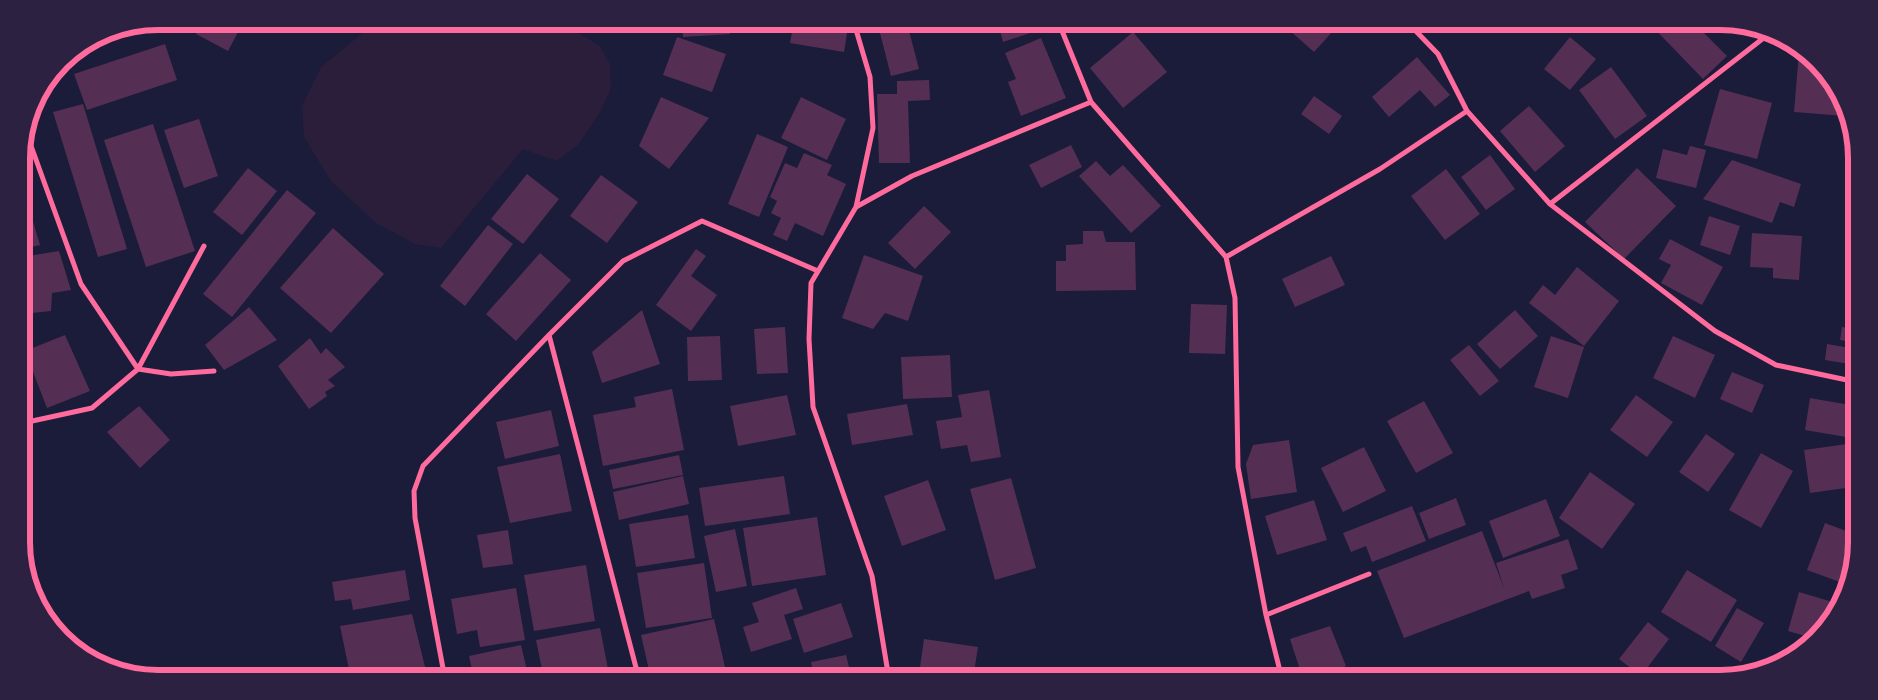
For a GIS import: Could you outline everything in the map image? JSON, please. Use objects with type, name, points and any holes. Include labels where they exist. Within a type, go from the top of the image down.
[{"type":"street","points":[[1062,30],[1090,102],[1226,257],[1235,298],[1238,467],[1266,615],[1280,670]]},
{"type":"street","points":[[1415,30],[1438,54],[1467,111],[1550,204],[1715,332],[1776,365],[1848,380]]},
{"type":"street","points":[[857,32],[870,77],[872,128],[856,207],[811,283],[809,339],[813,407],[872,576],[888,670]]},
{"type":"street","points":[[1550,204],[1764,38]]},
{"type":"street","points":[[856,207],[912,176],[1090,102]]},
{"type":"street","points":[[1226,257],[1380,169],[1467,111]]},
{"type":"street","points":[[31,145],[81,284],[138,369],[171,374],[214,371]]},
{"type":"street","points":[[443,670],[415,518],[414,491],[423,466],[623,261],[702,221],[818,271]]},
{"type":"street","points":[[30,421],[92,408],[138,369],[204,246]]},
{"type":"street","points":[[549,335],[637,670]]},
{"type":"street","points":[[1266,615],[1369,574]]},
{"type":"shaded area","points":[[573,30],[600,46],[610,64],[611,89],[600,112],[579,144],[557,161],[523,149],[441,248],[415,244],[376,223],[331,181],[304,137],[302,106],[321,67],[365,31]]},
{"type":"building","points":[[198,30],[239,30],[228,51],[196,34]]},
{"type":"building","points":[[683,30],[730,30],[730,34],[683,37]]},
{"type":"building","points":[[792,30],[848,30],[844,52],[790,43]]},
{"type":"building","points":[[894,30],[909,30],[919,69],[891,76],[880,33]]},
{"type":"building","points":[[1000,30],[1039,30],[1003,42]]},
{"type":"building","points":[[1289,30],[1334,30],[1314,52]]},
{"type":"building","points":[[1656,30],[1701,30],[1727,56],[1703,79]]},
{"type":"building","points":[[1133,32],[1167,72],[1123,108],[1090,68]]},
{"type":"building","points":[[677,37],[726,54],[712,92],[663,75]]},
{"type":"building","points":[[1570,37],[1596,59],[1570,90],[1544,69]]},
{"type":"building","points":[[1041,38],[1066,98],[1021,116],[1008,82],[1016,79],[1005,53]]},
{"type":"building","points":[[165,44],[177,80],[87,110],[74,74]]},
{"type":"building","points":[[1417,57],[1450,95],[1435,107],[1420,90],[1389,117],[1372,97]]},
{"type":"building","points":[[1799,58],[1811,67],[1822,80],[1831,94],[1840,116],[1794,112]]},
{"type":"building","points":[[1611,67],[1647,116],[1615,139],[1579,90]]},
{"type":"building","points":[[929,80],[930,100],[908,101],[910,163],[879,163],[877,94],[897,94],[897,81]]},
{"type":"building","points":[[1720,89],[1772,103],[1757,159],[1704,145]]},
{"type":"building","points":[[1314,96],[1342,116],[1329,134],[1301,114]]},
{"type":"building","points":[[661,97],[709,118],[669,169],[639,146]]},
{"type":"building","points":[[801,97],[846,119],[827,160],[781,138]]},
{"type":"building","points":[[83,104],[127,249],[98,257],[53,112]]},
{"type":"building","points":[[1529,106],[1565,146],[1535,172],[1500,131]]},
{"type":"building","points":[[199,119],[218,176],[184,188],[164,130]]},
{"type":"building","points":[[153,124],[195,251],[146,267],[104,140]]},
{"type":"building","points":[[757,134],[788,147],[759,217],[728,204]]},
{"type":"building","points":[[1071,145],[1082,167],[1041,188],[1029,165]]},
{"type":"building","points":[[1690,146],[1706,150],[1696,188],[1656,178],[1663,149],[1687,155]]},
{"type":"building","points":[[804,153],[832,165],[827,175],[846,184],[823,236],[795,223],[787,241],[773,235],[781,218],[771,213],[777,201],[770,197],[785,163],[797,168]]},
{"type":"building","points":[[1490,155],[1515,189],[1486,210],[1461,177]]},
{"type":"building","points":[[1732,160],[1801,184],[1794,207],[1780,202],[1772,223],[1703,199]]},
{"type":"building","points":[[1096,161],[1110,176],[1123,165],[1161,206],[1131,233],[1079,176]]},
{"type":"building","points":[[248,168],[277,191],[242,235],[213,212]]},
{"type":"building","points":[[1637,168],[1676,206],[1624,259],[1585,222]]},
{"type":"building","points":[[1446,169],[1480,214],[1445,240],[1411,196]]},
{"type":"building","points":[[527,174],[559,199],[523,244],[491,219]]},
{"type":"building","points":[[601,175],[638,202],[607,243],[570,216]]},
{"type":"building","points":[[287,190],[316,213],[232,317],[203,294]]},
{"type":"building","points":[[924,206],[951,232],[915,269],[888,243]]},
{"type":"building","points":[[30,212],[40,245],[30,247]]},
{"type":"building","points":[[1709,216],[1740,226],[1730,255],[1700,245]]},
{"type":"building","points":[[488,225],[513,244],[465,306],[440,286]]},
{"type":"building","points":[[333,228],[384,274],[331,333],[280,288]]},
{"type":"building","points":[[1083,231],[1103,231],[1106,242],[1135,242],[1136,290],[1056,291],[1056,261],[1066,261],[1066,245],[1083,244]]},
{"type":"building","points":[[1752,233],[1802,236],[1799,280],[1773,278],[1773,268],[1750,267]]},
{"type":"building","points":[[1670,239],[1723,267],[1702,305],[1661,283],[1671,265],[1659,259]]},
{"type":"building","points":[[696,249],[706,256],[691,276],[717,295],[691,331],[656,305]]},
{"type":"building","points":[[59,251],[71,290],[52,293],[51,311],[30,313],[30,256]]},
{"type":"building","points":[[540,253],[571,280],[516,341],[486,314]]},
{"type":"building","points":[[864,255],[923,276],[908,321],[885,313],[873,329],[842,318]]},
{"type":"building","points":[[1331,256],[1345,285],[1295,307],[1282,279]]},
{"type":"building","points":[[1577,267],[1619,301],[1584,346],[1529,303],[1543,285],[1555,295]]},
{"type":"building","points":[[1191,304],[1227,305],[1225,354],[1189,353]]},
{"type":"building","points":[[249,307],[277,340],[224,370],[205,345]]},
{"type":"building","points":[[642,310],[660,364],[602,383],[592,352]]},
{"type":"building","points":[[1515,310],[1538,336],[1500,369],[1477,344]]},
{"type":"building","points":[[785,327],[788,373],[757,374],[754,329]]},
{"type":"building","points":[[1842,327],[1848,328],[1848,342],[1840,340]]},
{"type":"building","points":[[65,335],[90,391],[47,408],[30,364],[30,349]]},
{"type":"building","points":[[720,336],[722,380],[688,381],[687,337]]},
{"type":"building","points":[[1551,336],[1584,347],[1568,398],[1534,387]]},
{"type":"building","points":[[1673,336],[1715,355],[1695,398],[1653,378]]},
{"type":"building","points":[[310,338],[321,354],[326,348],[345,367],[328,380],[335,386],[325,392],[327,396],[309,409],[278,366]]},
{"type":"building","points":[[1827,344],[1848,348],[1848,364],[1825,360]]},
{"type":"building","points":[[1469,345],[1499,381],[1480,396],[1450,360]]},
{"type":"building","points":[[950,355],[952,397],[903,399],[901,357]]},
{"type":"building","points":[[1732,372],[1764,385],[1752,413],[1720,399]]},
{"type":"building","points":[[672,389],[684,450],[603,466],[593,415],[636,407],[634,397]]},
{"type":"building","points":[[989,390],[1001,457],[971,462],[967,445],[941,449],[936,421],[962,417],[958,395]]},
{"type":"building","points":[[787,395],[796,435],[738,446],[730,406]]},
{"type":"building","points":[[1636,395],[1673,422],[1647,457],[1610,430]]},
{"type":"building","points":[[1810,398],[1848,405],[1848,437],[1805,430]]},
{"type":"building","points":[[1424,401],[1453,453],[1416,473],[1387,421]]},
{"type":"building","points":[[907,404],[913,435],[852,445],[847,414]]},
{"type":"building","points":[[139,406],[170,440],[140,468],[107,432]]},
{"type":"building","points":[[551,410],[559,446],[505,459],[496,422]]},
{"type":"building","points":[[1706,434],[1735,454],[1708,492],[1679,472]]},
{"type":"building","points":[[1289,440],[1297,492],[1251,499],[1246,464],[1253,445]]},
{"type":"building","points":[[1847,444],[1848,488],[1810,493],[1804,450]]},
{"type":"building","points":[[1364,447],[1386,491],[1343,512],[1321,468]]},
{"type":"building","points":[[1761,453],[1793,471],[1761,528],[1729,510]]},
{"type":"building","points":[[560,454],[572,511],[510,523],[497,467]]},
{"type":"building","points":[[679,455],[683,475],[613,489],[609,470]]},
{"type":"building","points":[[1590,472],[1635,504],[1602,549],[1559,518]]},
{"type":"building","points":[[683,476],[689,504],[619,520],[613,492]]},
{"type":"building","points":[[784,476],[790,514],[705,526],[699,488]]},
{"type":"building","points":[[1011,478],[1036,568],[995,580],[970,489]]},
{"type":"building","points":[[928,480],[946,530],[902,546],[884,496]]},
{"type":"building","points":[[1456,498],[1466,525],[1429,539],[1419,513]]},
{"type":"building","points":[[1546,499],[1560,536],[1503,558],[1489,521]]},
{"type":"building","points":[[1314,500],[1327,540],[1277,555],[1265,516]]},
{"type":"building","points":[[1412,506],[1426,541],[1372,562],[1366,546],[1351,552],[1343,533]]},
{"type":"building","points":[[688,515],[695,558],[636,567],[629,524]]},
{"type":"building","points":[[817,517],[826,575],[752,586],[743,528]]},
{"type":"building","points":[[1825,523],[1848,532],[1846,567],[1841,582],[1807,570]]},
{"type":"building","points":[[735,529],[747,586],[716,592],[704,536]]},
{"type":"building","points":[[508,530],[513,564],[483,568],[477,535]]},
{"type":"building","points":[[1482,531],[1504,588],[1496,563],[1568,539],[1578,569],[1561,575],[1565,588],[1532,599],[1529,591],[1404,638],[1377,571]]},
{"type":"building","points":[[704,563],[712,618],[646,628],[637,573]]},
{"type":"building","points":[[586,565],[595,621],[534,631],[524,575]]},
{"type":"building","points":[[405,570],[410,600],[353,610],[351,599],[335,601],[332,582]]},
{"type":"building","points":[[1687,570],[1737,600],[1711,642],[1661,612]]},
{"type":"building","points":[[516,588],[525,640],[480,647],[477,630],[457,634],[451,599]]},
{"type":"building","points":[[796,588],[803,609],[784,615],[792,639],[751,652],[743,627],[759,622],[752,603]]},
{"type":"building","points":[[1799,592],[1833,602],[1816,626],[1806,636],[1788,631]]},
{"type":"building","points":[[841,603],[853,637],[804,653],[793,619]]},
{"type":"building","points":[[1737,608],[1764,623],[1741,662],[1715,646]]},
{"type":"building","points":[[412,614],[426,670],[349,670],[340,626]]},
{"type":"building","points":[[714,619],[725,667],[712,670],[649,670],[641,635]]},
{"type":"building","points":[[1648,622],[1669,639],[1646,670],[1633,670],[1619,659]]},
{"type":"building","points":[[1330,626],[1346,666],[1338,670],[1300,670],[1290,639]]},
{"type":"building","points":[[600,628],[608,670],[542,670],[536,640]]},
{"type":"building","points":[[924,639],[978,647],[974,670],[920,670]]},
{"type":"building","points":[[521,645],[527,670],[472,670],[469,656]]},
{"type":"building","points":[[846,655],[850,670],[813,670],[811,662]]}]
